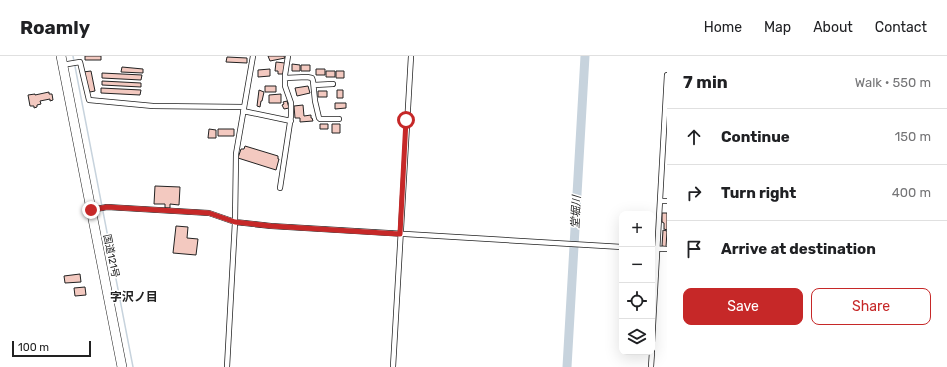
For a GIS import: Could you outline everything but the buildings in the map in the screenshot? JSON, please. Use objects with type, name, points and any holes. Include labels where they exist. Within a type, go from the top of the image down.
[{"type":"highway","name":"国道121号","points":[[62,60],[122,367]]},
{"type":"street","points":[[227,367],[235,222],[236,154],[253,56]]},
{"type":"street","points":[[280,188],[291,121],[291,108],[285,86],[288,56]]},
{"type":"street","points":[[393,367],[411,56]]},
{"type":"street","points":[[62,60],[80,62],[89,100],[153,106],[244,109],[291,121]]},
{"type":"street","points":[[654,247],[660,201],[666,127],[667,75]]},
{"type":"street","points":[[285,78],[311,77],[314,81],[315,101],[319,118],[339,119]]},
{"type":"street","points":[[314,85],[332,84]]},
{"type":"street","points":[[660,201],[667,201]]},
{"type":"street","points":[[91,210],[107,207],[209,213],[235,222],[271,226],[619,247]]},
{"type":"street","points":[[655,249],[667,249]]},
{"type":"street","points":[[653,283],[653,319]]},
{"type":"street","points":[[651,367],[652,355]]},
{"type":"waterway","points":[[73,56],[133,367]]},
{"type":"waterway","name":"堂堀川","points":[[567,367],[585,56]]},
{"type":"district","name":"字沢ノ目","points":[[134,297]]},
{"type":"route","points":[[91,210],[107,207],[209,213],[235,222],[271,226],[400,234],[406,120]]}]
